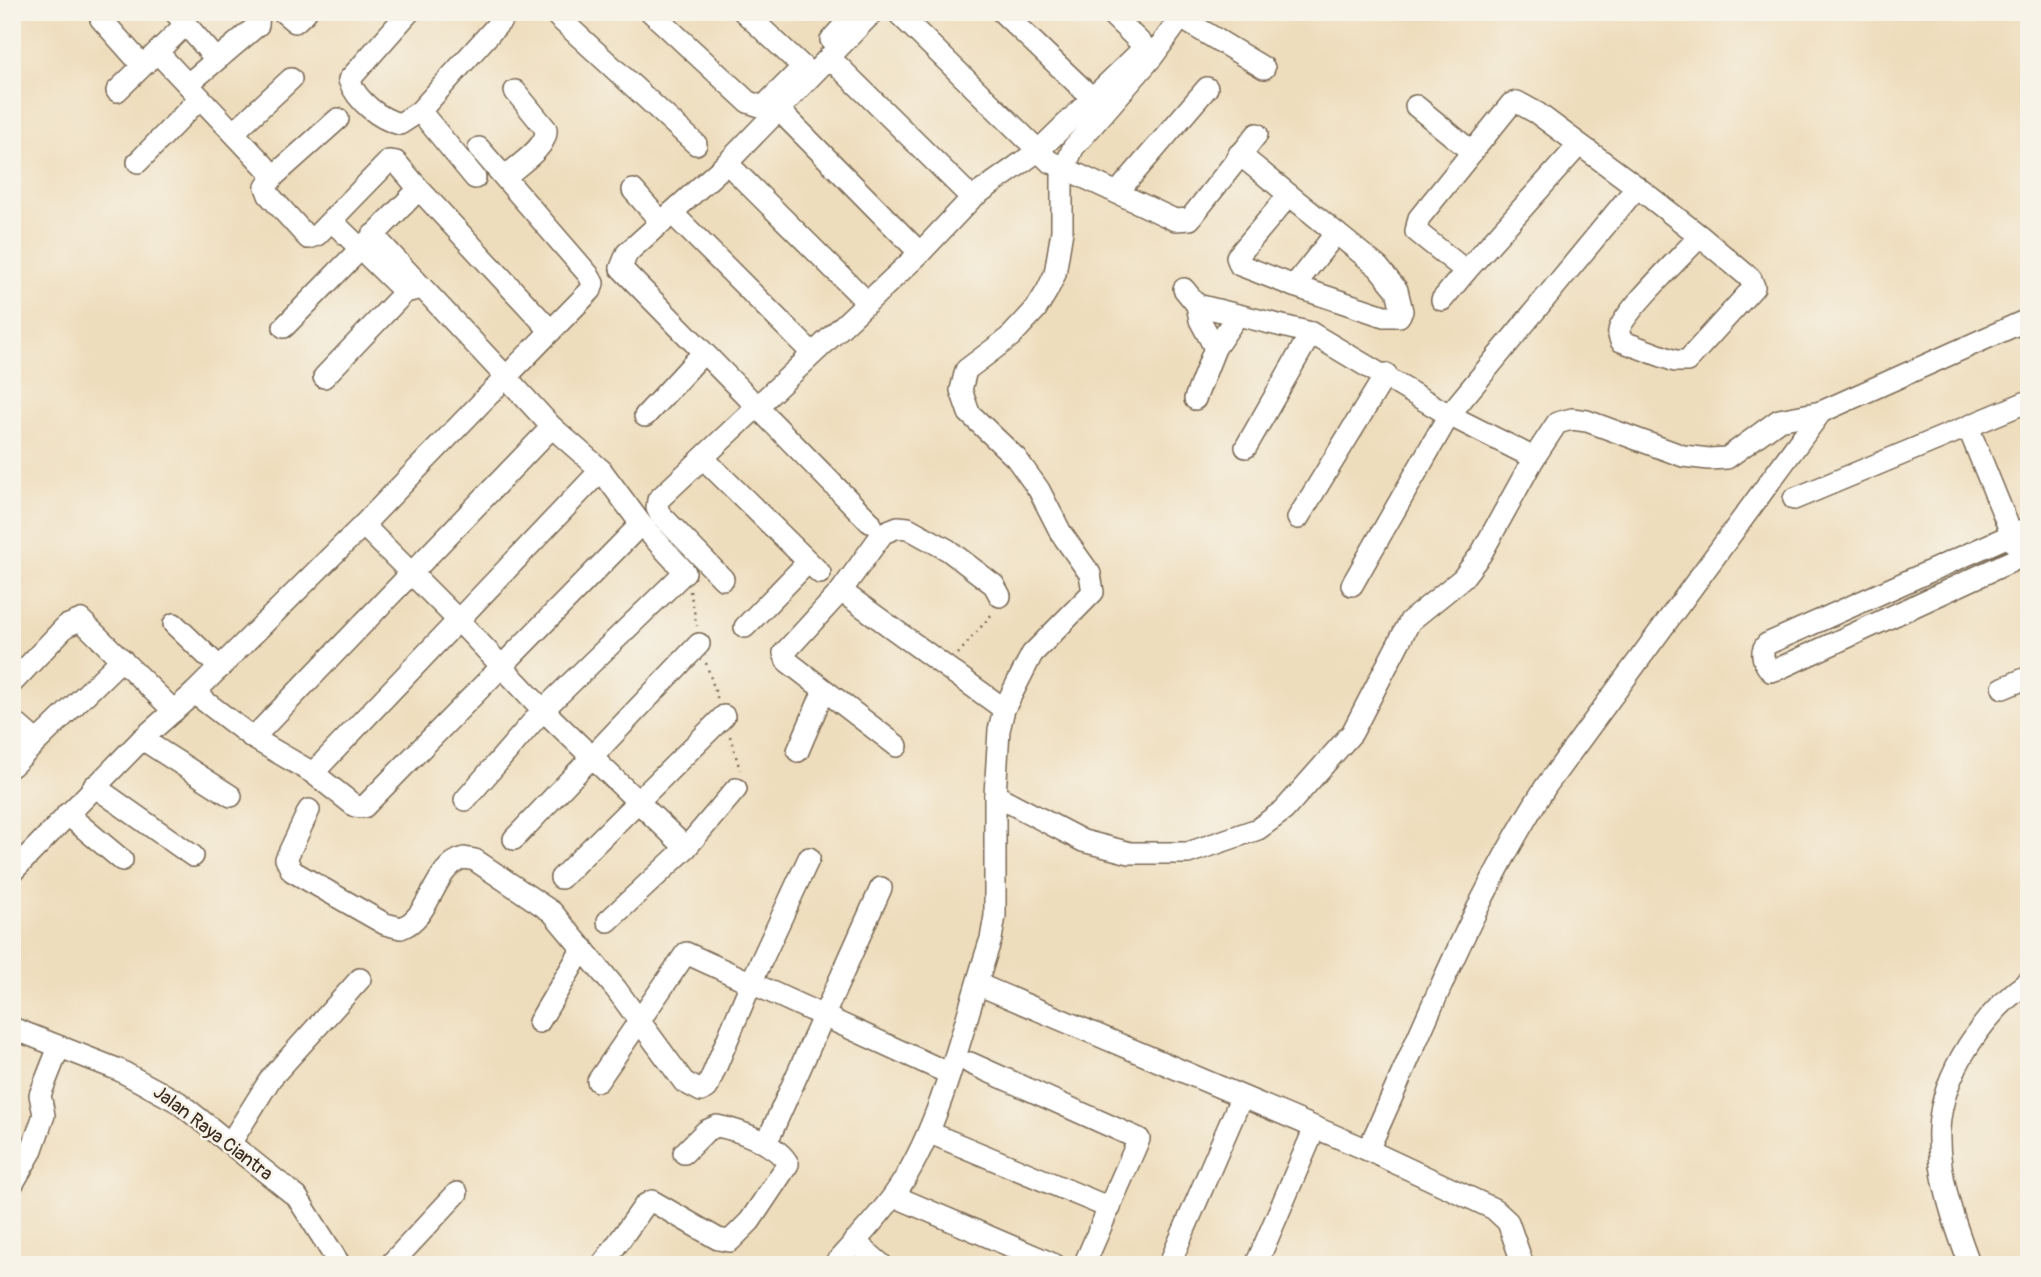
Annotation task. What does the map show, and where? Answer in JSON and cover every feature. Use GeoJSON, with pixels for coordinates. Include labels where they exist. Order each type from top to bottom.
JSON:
{"type":"FeatureCollection","features":[{"type":"Feature","properties":{"kind":"street"},"geometry":{"type":"LineString","coordinates":[[138,162],[216,59],[258,24],[259,12]]}},
{"type":"Feature","properties":{"kind":"street"},"geometry":{"type":"LineString","coordinates":[[283,12],[295,22],[306,12]]}},
{"type":"Feature","properties":{"kind":"street"},"geometry":{"type":"LineString","coordinates":[[409,12],[354,72],[349,82],[369,108],[389,121],[400,124],[420,111],[509,12]]}},
{"type":"Feature","properties":{"kind":"street"},"geometry":{"type":"LineString","coordinates":[[558,12],[558,17],[696,144]]}},
{"type":"Feature","properties":{"kind":"street"},"geometry":{"type":"LineString","coordinates":[[651,12],[753,106],[766,106],[844,27],[845,17],[841,12]]}},
{"type":"Feature","properties":{"kind":"street"},"geometry":{"type":"LineString","coordinates":[[744,12],[803,67]]}},
{"type":"Feature","properties":{"kind":"street"},"geometry":{"type":"LineString","coordinates":[[870,522],[621,268],[627,253],[727,163],[873,12]]}},
{"type":"Feature","properties":{"kind":"street"},"geometry":{"type":"LineString","coordinates":[[897,12],[1038,151],[1063,169],[1175,220],[1187,221],[1257,134]]}},
{"type":"Feature","properties":{"kind":"street"},"geometry":{"type":"LineString","coordinates":[[1002,12],[1091,97]]}},
{"type":"Feature","properties":{"kind":"street"},"geometry":{"type":"LineString","coordinates":[[723,579],[657,508],[658,500],[920,253],[972,198],[1038,151],[1145,47],[1109,12]]}},
{"type":"Feature","properties":{"kind":"street"},"geometry":{"type":"LineString","coordinates":[[834,1265],[894,1196],[914,1161],[948,1073],[994,927],[995,795],[999,730],[1010,692],[1032,654],[1090,597],[1094,586],[1090,575],[1060,533],[1040,490],[1016,458],[969,413],[961,390],[966,370],[1024,324],[1047,292],[1055,274],[1062,231],[1063,169],[1084,133],[1153,56],[1183,15],[1264,68]]}},
{"type":"Feature","properties":{"kind":"street"},"geometry":{"type":"LineString","coordinates":[[117,90],[150,59],[180,18],[216,59]]}},
{"type":"Feature","properties":{"kind":"street"},"geometry":{"type":"LineString","coordinates":[[101,19],[194,91],[274,176]]}},
{"type":"Feature","properties":{"kind":"street"},"geometry":{"type":"LineString","coordinates":[[829,57],[972,198]]}},
{"type":"Feature","properties":{"kind":"street"},"geometry":{"type":"LineString","coordinates":[[234,132],[291,79]]}},
{"type":"Feature","properties":{"kind":"street"},"geometry":{"type":"LineString","coordinates":[[1117,193],[1207,88]]}},
{"type":"Feature","properties":{"kind":"street"},"geometry":{"type":"LineString","coordinates":[[505,177],[543,143],[547,132],[515,91]]}},
{"type":"Feature","properties":{"kind":"street"},"geometry":{"type":"LineString","coordinates":[[1466,271],[1421,236],[1416,224],[1511,104],[1517,102],[1537,113],[1578,146],[1637,187],[1700,236],[1751,279],[1754,287],[1686,361],[1675,361],[1621,341],[1618,332],[1630,313],[1700,236]]}},
{"type":"Feature","properties":{"kind":"street"},"geometry":{"type":"LineString","coordinates":[[1416,106],[1472,152]]}},
{"type":"Feature","properties":{"kind":"street"},"geometry":{"type":"LineString","coordinates":[[779,110],[920,253]]}},
{"type":"Feature","properties":{"kind":"street"},"geometry":{"type":"LineString","coordinates":[[420,111],[475,178]]}},
{"type":"Feature","properties":{"kind":"street"},"geometry":{"type":"LineString","coordinates":[[338,119],[267,185],[267,191],[305,236],[312,238],[389,161],[396,162],[551,331]]}},
{"type":"Feature","properties":{"kind":"street"},"geometry":{"type":"LineString","coordinates":[[1442,300],[1578,146]]}},
{"type":"Feature","properties":{"kind":"street"},"geometry":{"type":"LineString","coordinates":[[15,863],[142,739],[194,693],[363,526],[591,290],[593,283],[588,274],[479,148]]}},
{"type":"Feature","properties":{"kind":"street"},"geometry":{"type":"LineString","coordinates":[[1239,155],[1289,195],[1336,233],[1392,281],[1401,302],[1399,316],[1384,316],[1240,265],[1237,261],[1289,195]]}},
{"type":"Feature","properties":{"kind":"street"},"geometry":{"type":"LineString","coordinates":[[727,163],[867,302]]}},
{"type":"Feature","properties":{"kind":"street"},"geometry":{"type":"LineString","coordinates":[[1352,585],[1449,415],[1637,187]]}},
{"type":"Feature","properties":{"kind":"street"},"geometry":{"type":"LineString","coordinates":[[284,327],[419,189]]}},
{"type":"Feature","properties":{"kind":"street"},"geometry":{"type":"LineString","coordinates":[[633,190],[667,218],[812,353]]}},
{"type":"Feature","properties":{"kind":"street"},"geometry":{"type":"LineString","coordinates":[[331,221],[366,242],[506,377],[552,428],[601,470],[641,524],[685,572],[543,710],[465,800]]}},
{"type":"Feature","properties":{"kind":"street"},"geometry":{"type":"LineString","coordinates":[[1294,286],[1336,233]]}},
{"type":"Feature","properties":{"kind":"street"},"geometry":{"type":"LineString","coordinates":[[324,377],[414,290]]}},
{"type":"Feature","properties":{"kind":"street"},"geometry":{"type":"LineString","coordinates":[[1215,348],[1191,297],[1237,316],[1311,333],[1386,374],[1449,415],[1534,458]]}},
{"type":"Feature","properties":{"kind":"street"},"geometry":{"type":"LineString","coordinates":[[1195,399],[1215,348],[1237,316]]}},
{"type":"Feature","properties":{"kind":"street"},"geometry":{"type":"LineString","coordinates":[[995,795],[1083,841],[1130,853],[1188,853],[1258,829],[1284,810],[1352,733],[1410,621],[1462,579],[1481,554],[1534,458],[1563,420],[1587,421],[1683,456],[1727,458],[1779,420],[1821,412],[2029,319]]}},
{"type":"Feature","properties":{"kind":"street"},"geometry":{"type":"LineString","coordinates":[[1246,447],[1311,333]]}},
{"type":"Feature","properties":{"kind":"street"},"geometry":{"type":"LineString","coordinates":[[645,416],[704,353]]}},
{"type":"Feature","properties":{"kind":"street"},"geometry":{"type":"LineString","coordinates":[[1298,518],[1386,374]]}},
{"type":"Feature","properties":{"kind":"street"},"geometry":{"type":"LineString","coordinates":[[1794,499],[2029,401]]}},
{"type":"Feature","properties":{"kind":"street"},"geometry":{"type":"LineString","coordinates":[[1368,1150],[1493,877],[1519,828],[1546,786],[1821,412]]}},
{"type":"Feature","properties":{"kind":"street"},"geometry":{"type":"LineString","coordinates":[[1968,427],[2020,531],[2025,555],[1778,670],[1770,671],[1765,663],[1762,653],[1767,644],[2020,531]]}},
{"type":"Feature","properties":{"kind":"street"},"geometry":{"type":"LineString","coordinates":[[253,738],[552,428]]}},
{"type":"Feature","properties":{"kind":"street"},"geometry":{"type":"LineString","coordinates":[[704,459],[814,567],[745,627]]}},
{"type":"Feature","properties":{"kind":"street"},"geometry":{"type":"LineString","coordinates":[[313,773],[601,470]]}},
{"type":"Feature","properties":{"kind":"street"},"geometry":{"type":"LineString","coordinates":[[194,693],[253,738],[313,773],[355,806],[364,807],[504,667],[641,524]]}},
{"type":"Feature","properties":{"kind":"street"},"geometry":{"type":"LineString","coordinates":[[363,526],[459,621],[543,710],[686,848]]}},
{"type":"Feature","properties":{"kind":"street"},"geometry":{"type":"LineString","coordinates":[[897,746],[787,661],[783,655],[841,591],[883,533],[898,527],[908,528],[948,550],[994,585],[1000,596]]}},
{"type":"Feature","properties":{"kind":"street"},"geometry":{"type":"LineString","coordinates":[[841,591],[1004,709]]}},
{"type":"Feature","properties":{"kind":"street"},"geometry":{"type":"LineString","coordinates":[[12,683],[66,626],[75,621],[85,622],[174,711]]}},
{"type":"Feature","properties":{"kind":"street"},"geometry":{"type":"LineString","coordinates":[[174,624],[220,667]]}},
{"type":"Feature","properties":{"kind":"street"},"geometry":{"type":"LineString","coordinates":[[514,839],[699,644]]}},
{"type":"Feature","properties":{"kind":"street"},"geometry":{"type":"LineString","coordinates":[[12,766],[122,659]]}},
{"type":"Feature","properties":{"kind":"street"},"geometry":{"type":"LineString","coordinates":[[2003,688],[2029,677]]}},
{"type":"Feature","properties":{"kind":"street"},"geometry":{"type":"LineString","coordinates":[[798,751],[824,690]]}},
{"type":"Feature","properties":{"kind":"street"},"geometry":{"type":"LineString","coordinates":[[561,877],[724,716]]}},
{"type":"Feature","properties":{"kind":"street"},"geometry":{"type":"LineString","coordinates":[[12,720],[36,741]]}},
{"type":"Feature","properties":{"kind":"street"},"geometry":{"type":"LineString","coordinates":[[142,739],[231,796]]}},
{"type":"Feature","properties":{"kind":"street"},"geometry":{"type":"LineString","coordinates":[[94,786],[193,856]]}},
{"type":"Feature","properties":{"kind":"street"},"geometry":{"type":"LineString","coordinates":[[608,921],[686,848],[736,789]]}},
{"type":"Feature","properties":{"kind":"street"},"geometry":{"type":"LineString","coordinates":[[309,810],[287,855],[288,868],[385,923],[401,928],[412,922],[450,866],[458,859],[471,858],[543,904],[583,948],[684,1082],[703,1091],[707,1088],[752,981],[809,858]]}},
{"type":"Feature","properties":{"kind":"street"},"geometry":{"type":"LineString","coordinates":[[67,814],[122,860]]}},
{"type":"Feature","properties":{"kind":"street"},"geometry":{"type":"LineString","coordinates":[[771,1133],[881,888]]}},
{"type":"Feature","properties":{"kind":"street"},"geometry":{"type":"LineString","coordinates":[[539,1022],[583,948]]}},
{"type":"Feature","properties":{"kind":"street"},"geometry":{"type":"LineString","coordinates":[[598,1082],[637,1020],[686,953],[948,1073]]}},
{"type":"Feature","properties":{"kind":"street"},"geometry":{"type":"LineString","coordinates":[[231,1142],[271,1078],[360,979]]}},
{"type":"Feature","properties":{"kind":"street"},"geometry":{"type":"LineString","coordinates":[[1970,1265],[1941,1162],[1939,1127],[1948,1090],[1968,1046],[1987,1017],[2029,981]]}},
{"type":"Feature","properties":{"kind":"street"},"geometry":{"type":"LineString","coordinates":[[982,986],[1314,1130],[1368,1150],[1500,1213],[1508,1223],[1523,1265]]}},
{"type":"Feature","properties":{"kind":"street","name":"Jalan Raya Ciantra"},"geometry":{"type":"LineString","coordinates":[[12,1028],[159,1089],[231,1142],[297,1197],[323,1233],[340,1265]]}},
{"type":"Feature","properties":{"kind":"street"},"geometry":{"type":"LineString","coordinates":[[12,1185],[31,1152],[44,1115],[40,1095],[59,1047]]}},
{"type":"Feature","properties":{"kind":"street"},"geometry":{"type":"LineString","coordinates":[[970,1063],[1139,1139],[1084,1265]]}},
{"type":"Feature","properties":{"kind":"street"},"geometry":{"type":"LineString","coordinates":[[1169,1265],[1241,1098]]}},
{"type":"Feature","properties":{"kind":"street"},"geometry":{"type":"LineString","coordinates":[[602,1265],[645,1205],[652,1201],[718,1239],[730,1241],[750,1221],[787,1171],[788,1164],[781,1154],[755,1140],[717,1126],[706,1131],[684,1153]]}},
{"type":"Feature","properties":{"kind":"street"},"geometry":{"type":"LineString","coordinates":[[1256,1265],[1314,1130]]}},
{"type":"Feature","properties":{"kind":"street"},"geometry":{"type":"LineString","coordinates":[[935,1135],[1110,1208]]}},
{"type":"Feature","properties":{"kind":"street"},"geometry":{"type":"LineString","coordinates":[[390,1265],[457,1193]]}},
{"type":"Feature","properties":{"kind":"street"},"geometry":{"type":"LineString","coordinates":[[894,1196],[1008,1257],[1055,1265]]}},
{"type":"Feature","properties":{"kind":"street"},"geometry":{"type":"LineString","coordinates":[[1960,1237],[1984,1265]]}},
{"type":"Feature","properties":{"kind":"street"},"geometry":{"type":"LineString","coordinates":[[854,1241],[882,1265]]}},
{"type":"Feature","properties":{"kind":"path"},"geometry":{"type":"LineString","coordinates":[[685,572],[699,644],[741,776],[736,789]]}},
{"type":"Feature","properties":{"kind":"path"},"geometry":{"type":"LineString","coordinates":[[948,666],[999,605],[1000,596]]}}]}
